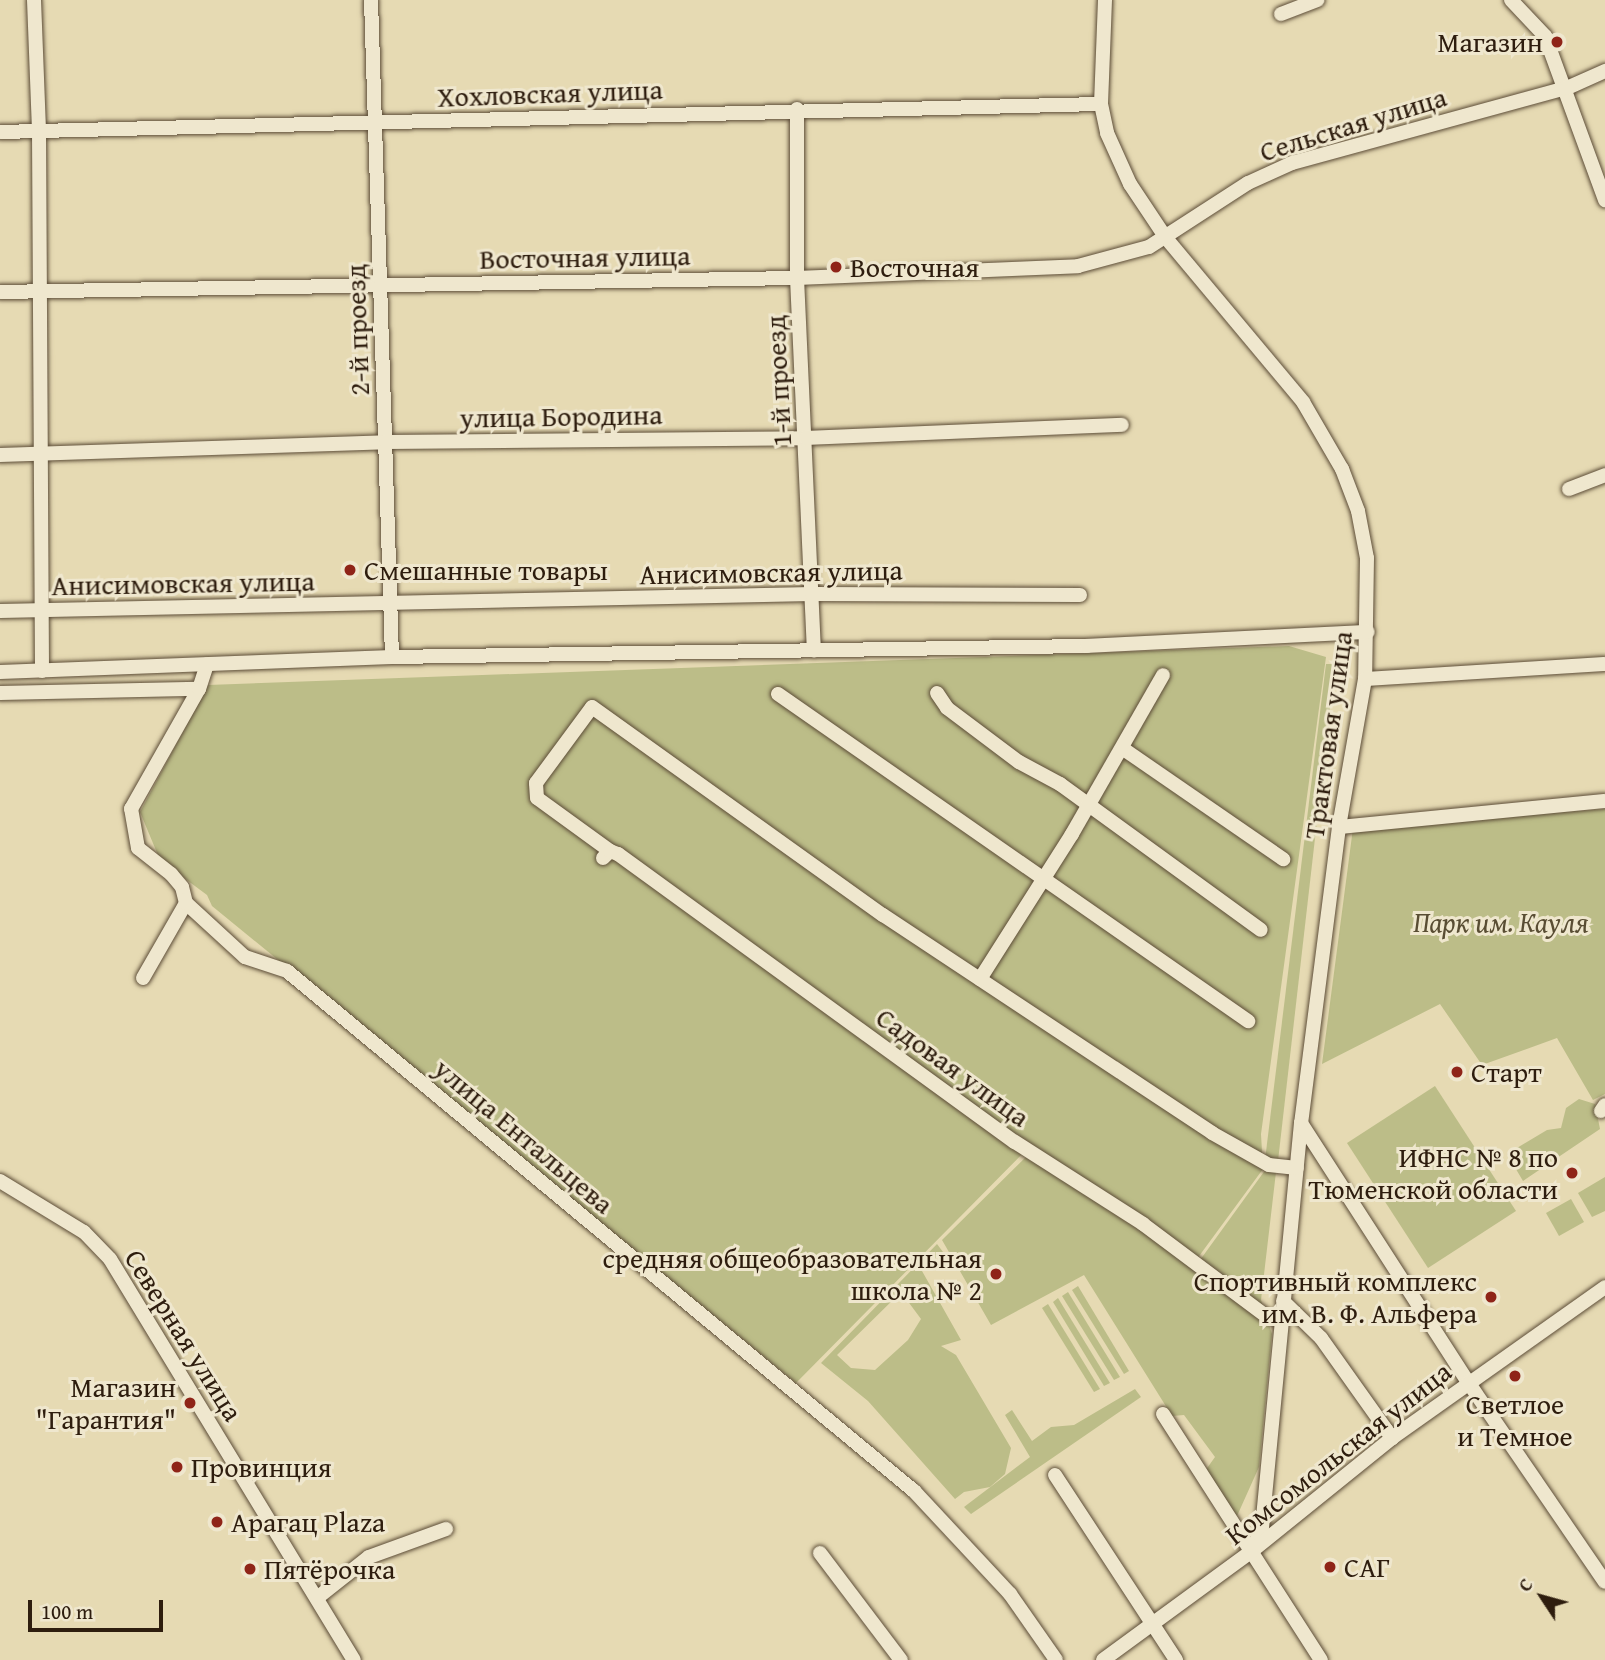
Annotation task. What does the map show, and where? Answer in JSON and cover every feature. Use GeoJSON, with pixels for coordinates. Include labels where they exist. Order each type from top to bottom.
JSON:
{"type":"FeatureCollection","features":[{"type":"Feature","properties":{"kind":"street"},"geometry":{"type":"LineString","coordinates":[[34,0],[41,290],[42,671]]}},
{"type":"Feature","properties":{"kind":"street","name":"2-й проезд"},"geometry":{"type":"LineString","coordinates":[[371,0],[377,123],[379,285],[391,657]]}},
{"type":"Feature","properties":{"kind":"street","name":"Трактовая улица"},"geometry":{"type":"LineString","coordinates":[[1105,0],[1101,104],[1107,132],[1130,184],[1166,238],[1286,379],[1342,469],[1358,511],[1367,558],[1368,632],[1365,678],[1339,827],[1301,1123],[1262,1527],[1252,1552]]}},
{"type":"Feature","properties":{"kind":"street"},"geometry":{"type":"LineString","coordinates":[[1281,14],[1317,0]]}},
{"type":"Feature","properties":{"kind":"street"},"geometry":{"type":"LineString","coordinates":[[1511,0],[1545,36],[1601,175],[1605,200]]}},
{"type":"Feature","properties":{"kind":"street","name":"Сельская улица"},"geometry":{"type":"LineString","coordinates":[[1166,238],[1248,183],[1292,163],[1567,88],[1605,71]]}},
{"type":"Feature","properties":{"kind":"street","name":"Хохловская улица"},"geometry":{"type":"LineString","coordinates":[[0,132],[797,109],[1101,104]]}},
{"type":"Feature","properties":{"kind":"street","name":"1-й проезд"},"geometry":{"type":"LineString","coordinates":[[797,109],[797,278],[814,651]]}},
{"type":"Feature","properties":{"kind":"street","name":"Восточная улица"},"geometry":{"type":"LineString","coordinates":[[0,292],[797,278],[1078,266],[1113,259],[1166,238]]}},
{"type":"Feature","properties":{"kind":"street","name":"улица Бородина"},"geometry":{"type":"LineString","coordinates":[[0,455],[386,442],[806,438],[1122,425]]}},
{"type":"Feature","properties":{"kind":"street"},"geometry":{"type":"LineString","coordinates":[[1569,489],[1605,475]]}},
{"type":"Feature","properties":{"kind":"street","name":"Анисимовская улица"},"geometry":{"type":"LineString","coordinates":[[0,611],[812,594],[1080,595]]}},
{"type":"Feature","properties":{"kind":"street"},"geometry":{"type":"LineString","coordinates":[[0,672],[391,657],[1087,646],[1368,632]]}},
{"type":"Feature","properties":{"kind":"street","name":"улица Ентальцева"},"geometry":{"type":"LineString","coordinates":[[207,664],[199,689],[131,809],[138,848],[171,874],[182,887],[186,903],[244,957],[287,971],[914,1491],[1010,1594],[1056,1660]]}},
{"type":"Feature","properties":{"kind":"street"},"geometry":{"type":"LineString","coordinates":[[1365,678],[1605,664]]}},
{"type":"Feature","properties":{"kind":"street"},"geometry":{"type":"LineString","coordinates":[[1163,675],[1089,805],[981,979],[1213,1133],[1269,1165],[1297,1168]]}},
{"type":"Feature","properties":{"kind":"street"},"geometry":{"type":"LineString","coordinates":[[0,694],[199,689]]}},
{"type":"Feature","properties":{"kind":"street"},"geometry":{"type":"LineString","coordinates":[[937,693],[947,708],[1019,762],[1089,805],[1261,930]]}},
{"type":"Feature","properties":{"kind":"street"},"geometry":{"type":"LineString","coordinates":[[778,694],[1248,1021]]}},
{"type":"Feature","properties":{"kind":"street","name":"Садовая улица"},"geometry":{"type":"LineString","coordinates":[[981,979],[592,707],[536,783],[537,798],[607,854],[1016,1142],[1143,1224],[1260,1312],[1281,1321]]}},
{"type":"Feature","properties":{"kind":"street"},"geometry":{"type":"LineString","coordinates":[[1122,748],[1283,859]]}},
{"type":"Feature","properties":{"kind":"street"},"geometry":{"type":"LineString","coordinates":[[1339,827],[1605,802]]}},
{"type":"Feature","properties":{"kind":"street"},"geometry":{"type":"LineString","coordinates":[[143,978],[186,903]]}},
{"type":"Feature","properties":{"kind":"street"},"geometry":{"type":"LineString","coordinates":[[1301,1123],[1468,1382],[1605,1582]]}},
{"type":"Feature","properties":{"kind":"street","name":"Северная улица"},"geometry":{"type":"LineString","coordinates":[[0,1181],[84,1232],[110,1259],[354,1660]]}},
{"type":"Feature","properties":{"kind":"street","name":"Комсомольская улица"},"geometry":{"type":"LineString","coordinates":[[1103,1660],[1252,1552],[1392,1438],[1605,1287]]}},
{"type":"Feature","properties":{"kind":"street"},"geometry":{"type":"LineString","coordinates":[[1283,1301],[1321,1338],[1392,1438]]}},
{"type":"Feature","properties":{"kind":"street"},"geometry":{"type":"LineString","coordinates":[[1163,1414],[1321,1660]]}},
{"type":"Feature","properties":{"kind":"street"},"geometry":{"type":"LineString","coordinates":[[1055,1475],[1177,1660]]}},
{"type":"Feature","properties":{"kind":"street"},"geometry":{"type":"LineString","coordinates":[[317,1598],[369,1557],[446,1529]]}},
{"type":"Feature","properties":{"kind":"street"},"geometry":{"type":"LineString","coordinates":[[820,1553],[901,1660]]}},
{"type":"Feature","properties":{"kind":"green space"},"geometry":{"type":"Polygon","coordinates":[[[1289,646],[1326,657],[1261,1134],[1263,1169],[1194,1263],[1028,1148],[796,1383],[212,906],[207,895],[160,860],[140,812],[208,685],[1289,646]]]}},
{"type":"Feature","properties":{"kind":"green space"},"geometry":{"type":"Polygon","coordinates":[[[1326,664],[1335,664],[1278,1161],[1265,1160],[1326,664]]]}},
{"type":"Feature","properties":{"kind":"green space","name":"Парк им. Кауля"},"geometry":{"type":"Polygon","coordinates":[[[1605,809],[1605,1094],[1593,1100],[1557,1038],[1482,1065],[1440,1004],[1322,1064],[1353,828],[1605,809]]]}},
{"type":"Feature","properties":{"kind":"green space"},"geometry":{"type":"Polygon","coordinates":[[[1435,1086],[1516,1211],[1428,1268],[1347,1143],[1435,1086]]]}},
{"type":"Feature","properties":{"kind":"green space"},"geometry":{"type":"Polygon","coordinates":[[[1579,1099],[1595,1104],[1600,1129],[1523,1181],[1507,1154],[1547,1130],[1561,1128],[1566,1108],[1579,1099]]]}},
{"type":"Feature","properties":{"kind":"green space"},"geometry":{"type":"Polygon","coordinates":[[[1030,1153],[1195,1267],[1266,1169],[1276,1172],[1261,1300],[1272,1334],[1259,1467],[1237,1516],[1205,1471],[1215,1457],[1184,1415],[1172,1416],[1084,1275],[991,1325],[942,1240],[1030,1153]]]}},
{"type":"Feature","properties":{"kind":"green space"},"geometry":{"type":"Polygon","coordinates":[[[1605,1177],[1605,1211],[1592,1217],[1578,1193],[1605,1177]]]}},
{"type":"Feature","properties":{"kind":"green space"},"geometry":{"type":"Polygon","coordinates":[[[1571,1199],[1584,1222],[1559,1236],[1546,1213],[1571,1199]]]}},
{"type":"Feature","properties":{"kind":"green space"},"geometry":{"type":"Polygon","coordinates":[[[937,1244],[943,1252],[922,1271],[961,1340],[941,1346],[956,1355],[1011,1448],[1005,1474],[990,1487],[964,1492],[955,1499],[868,1401],[821,1363],[937,1244]],[[901,1292],[837,1355],[851,1368],[875,1370],[908,1340],[921,1319],[901,1292]]]}},
{"type":"Feature","properties":{"kind":"green space"},"geometry":{"type":"Polygon","coordinates":[[[1078,1286],[1129,1371],[1124,1374],[1072,1290],[1078,1286]]]}},
{"type":"Feature","properties":{"kind":"green space"},"geometry":{"type":"Polygon","coordinates":[[[1068,1292],[1120,1377],[1114,1380],[1062,1296],[1068,1292]]]}},
{"type":"Feature","properties":{"kind":"green space"},"geometry":{"type":"Polygon","coordinates":[[[1058,1298],[1110,1383],[1104,1386],[1053,1302],[1058,1298]]]}},
{"type":"Feature","properties":{"kind":"green space"},"geometry":{"type":"Polygon","coordinates":[[[1048,1304],[1100,1389],[1094,1392],[1042,1308],[1048,1304]]]}},
{"type":"Feature","properties":{"kind":"green space"},"geometry":{"type":"Polygon","coordinates":[[[1135,1389],[1141,1397],[971,1514],[964,1507],[1030,1457],[1005,1415],[1012,1410],[1032,1441],[1051,1427],[1074,1425],[1135,1389]]]}},
{"type":"Feature","properties":{"kind":"place","name":"Магазин"},"geometry":{"type":"Point","coordinates":[1557,42]}},
{"type":"Feature","properties":{"kind":"place","name":"Восточная"},"geometry":{"type":"Point","coordinates":[836,267]}},
{"type":"Feature","properties":{"kind":"place","name":"Смешанные товары"},"geometry":{"type":"Point","coordinates":[350,570]}},
{"type":"Feature","properties":{"kind":"place","name":"Старт"},"geometry":{"type":"Point","coordinates":[1457,1072]}},
{"type":"Feature","properties":{"kind":"place","name":"ИФНС № 8 по Тюменской области"},"geometry":{"type":"Point","coordinates":[1572,1173]}},
{"type":"Feature","properties":{"kind":"place","name":"средняя общеобразовательная школа № 2"},"geometry":{"type":"Point","coordinates":[996,1274]}},
{"type":"Feature","properties":{"kind":"place","name":"Спортивный комплекс им. В. Ф. Альфера"},"geometry":{"type":"Point","coordinates":[1491,1297]}},
{"type":"Feature","properties":{"kind":"place","name":"Светлое и Темное"},"geometry":{"type":"Point","coordinates":[1515,1376]}},
{"type":"Feature","properties":{"kind":"place","name":"Магазин \"Гарантия\""},"geometry":{"type":"Point","coordinates":[190,1403]}},
{"type":"Feature","properties":{"kind":"place","name":"Провинция"},"geometry":{"type":"Point","coordinates":[177,1467]}},
{"type":"Feature","properties":{"kind":"place","name":"Арагац Plaza"},"geometry":{"type":"Point","coordinates":[217,1522]}},
{"type":"Feature","properties":{"kind":"place","name":"САГ"},"geometry":{"type":"Point","coordinates":[1330,1567]}},
{"type":"Feature","properties":{"kind":"place","name":"Пятёрочка"},"geometry":{"type":"Point","coordinates":[250,1569]}}]}
